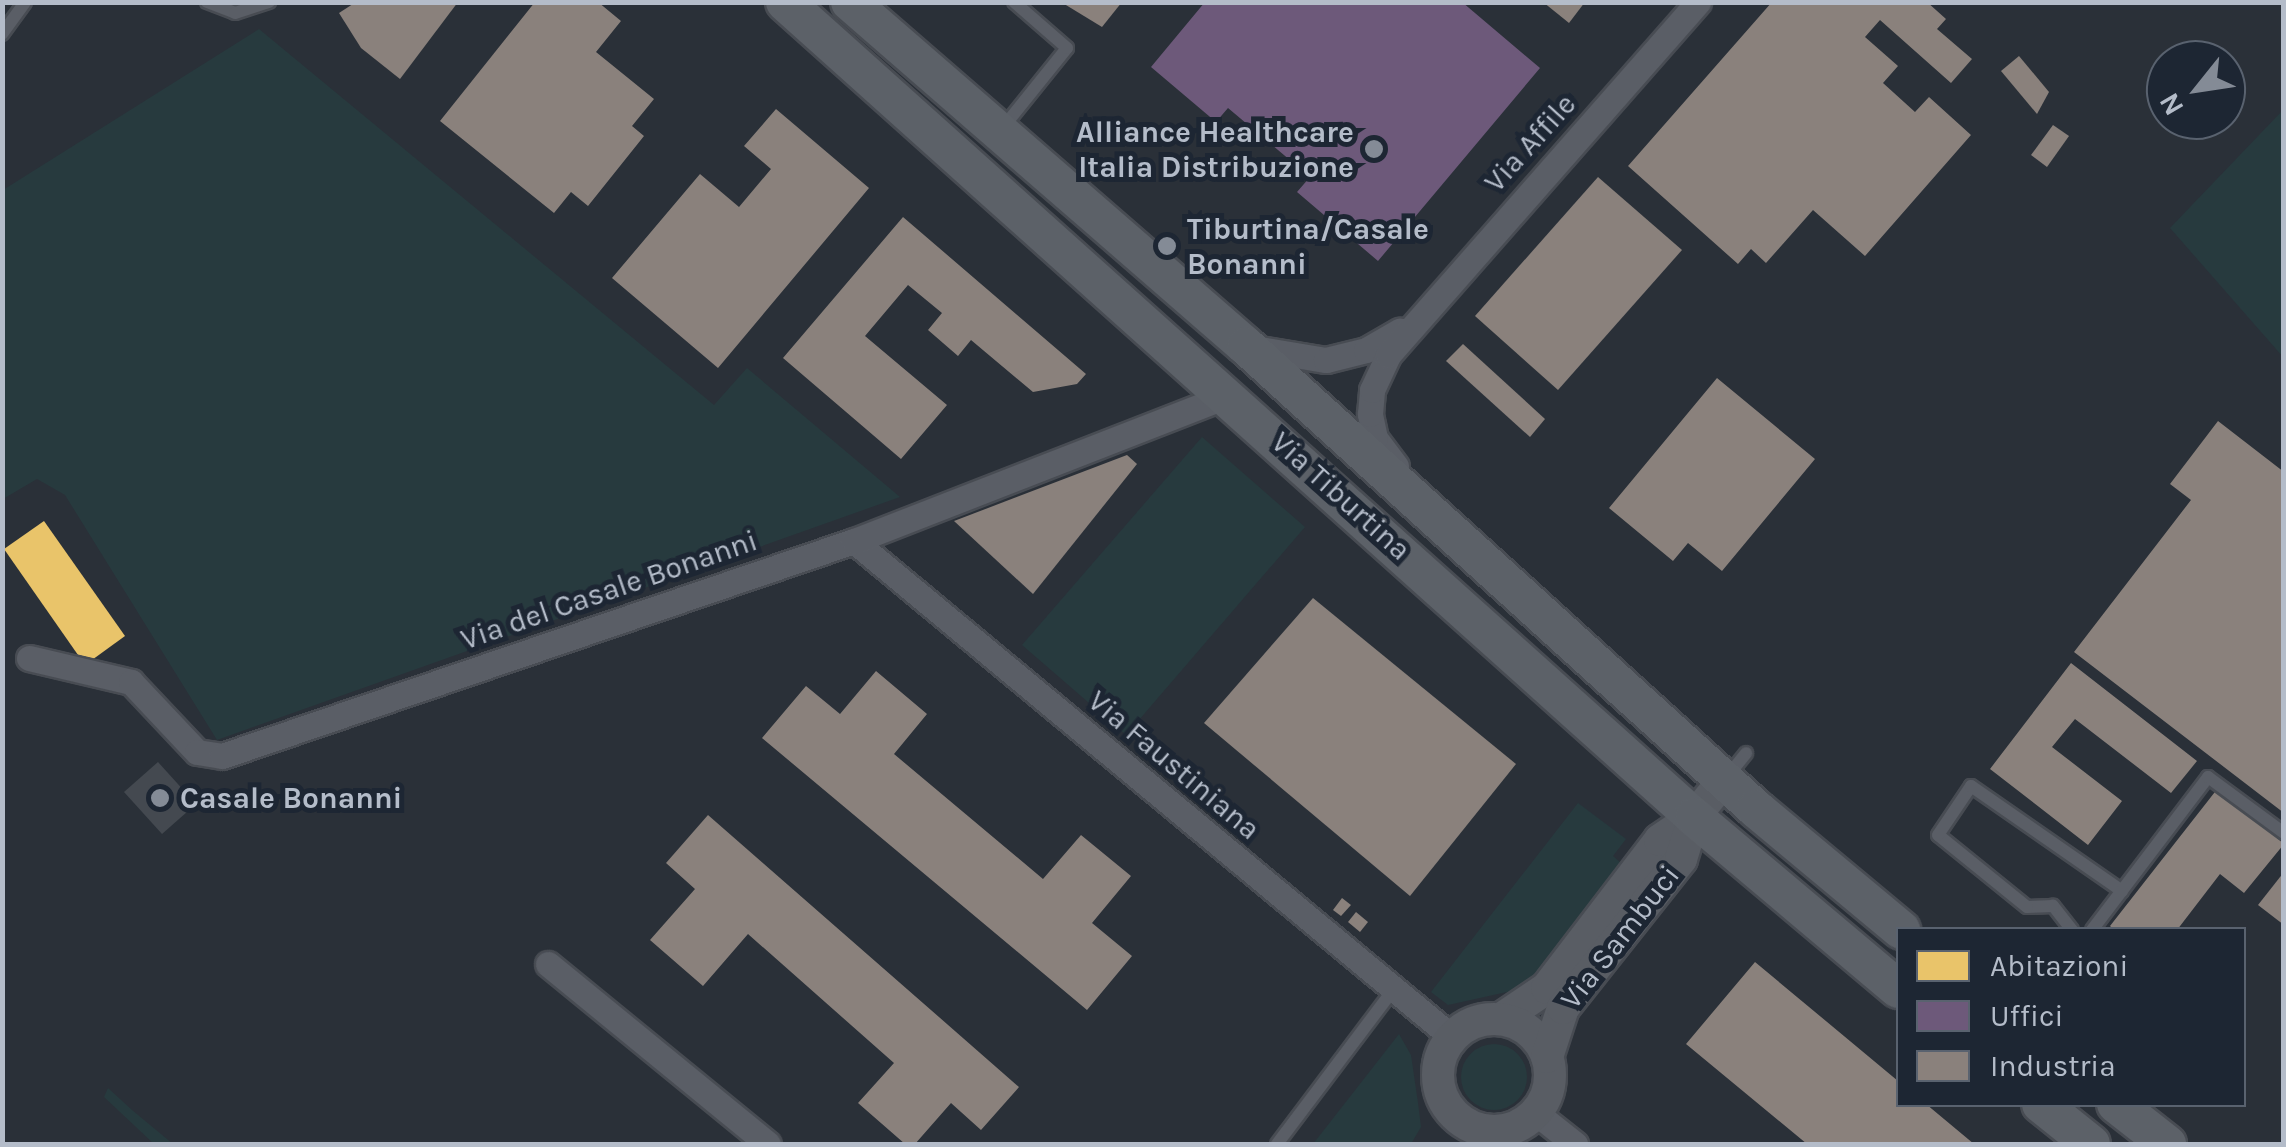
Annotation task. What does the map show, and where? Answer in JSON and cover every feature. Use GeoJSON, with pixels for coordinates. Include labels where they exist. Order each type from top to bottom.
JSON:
{"type":"FeatureCollection","features":[{"type":"Feature","properties":{"kind":"main road","name":"Via Tiburtina"},"geometry":{"type":"LineString","coordinates":[[785,2],[1228,395],[1694,817],[1896,987]]}},
{"type":"Feature","properties":{"kind":"main road","name":"Via Tiburtina"},"geometry":{"type":"LineString","coordinates":[[857,7],[1246,346],[1453,535],[1735,767],[1898,927]]}},
{"type":"Feature","properties":{"kind":"main road"},"geometry":{"type":"LineString","coordinates":[[2045,1107],[2091,1144]]}},
{"type":"Feature","properties":{"kind":"main road"},"geometry":{"type":"LineString","coordinates":[[2120,1107],[2167,1144]]}},
{"type":"Feature","properties":{"kind":"street","name":"Via Affile"},"geometry":{"type":"LineString","coordinates":[[1453,535],[1382,450],[1371,425],[1375,381],[1409,325],[1698,2]]}},
{"type":"Feature","properties":{"kind":"street","name":"Via Affile"},"geometry":{"type":"LineString","coordinates":[[1246,346],[1326,360],[1366,350],[1409,325]]}},
{"type":"Feature","properties":{"kind":"street","name":"Via del Casale Bonanni"},"geometry":{"type":"LineString","coordinates":[[29,658],[131,682],[197,752],[215,758],[854,540],[1228,395]]}},
{"type":"Feature","properties":{"kind":"street","name":"Via Faustiniana"},"geometry":{"type":"LineString","coordinates":[[854,540],[1453,1038]]}},
{"type":"Feature","properties":{"kind":"street","name":"Via Sambuci"},"geometry":{"type":"LineString","coordinates":[[1501,1020],[1546,988],[1660,840],[1694,817],[1735,767]]}},
{"type":"Feature","properties":{"kind":"street","name":"Via Sambuci"},"geometry":{"type":"LineString","coordinates":[[1547,1057],[1563,1008],[1681,858],[1694,817]]}},
{"type":"Feature","properties":{"kind":"street"},"geometry":{"type":"LineString","coordinates":[[548,964],[768,1144]]}},
{"type":"Feature","properties":{"kind":"street"},"geometry":{"type":"LineString","coordinates":[[1501,1020],[1530,1032],[1547,1057],[1550,1086],[1536,1112],[1501,1138],[1453,1133],[1438,1080],[1453,1038],[1469,1025],[1501,1020]]}},
{"type":"Feature","properties":{"kind":"street"},"geometry":{"type":"LineString","coordinates":[[1536,1112],[1575,1144]]}},
{"type":"Feature","properties":{"kind":"lane"},"geometry":{"type":"LineString","coordinates":[[2,34],[25,2]]}},
{"type":"Feature","properties":{"kind":"lane"},"geometry":{"type":"LineString","coordinates":[[207,2],[235,13],[269,2]]}},
{"type":"Feature","properties":{"kind":"lane"},"geometry":{"type":"LineString","coordinates":[[999,132],[1068,48],[1014,2]]}},
{"type":"Feature","properties":{"kind":"lane"},"geometry":{"type":"LineString","coordinates":[[2094,927],[2208,778],[2284,833]]}},
{"type":"Feature","properties":{"kind":"lane"},"geometry":{"type":"LineString","coordinates":[[2070,927],[2053,906],[2027,906],[1938,836],[1971,786],[2122,891]]}},
{"type":"Feature","properties":{"kind":"lane"},"geometry":{"type":"LineString","coordinates":[[1277,1144],[1393,990]]}},
{"type":"Feature","properties":{"kind":"green space"},"geometry":{"type":"Polygon","coordinates":[[[259,29],[714,405],[747,368],[900,497],[217,740],[65,495],[37,479],[3,499],[3,190],[259,29]]]}},
{"type":"Feature","properties":{"kind":"green space"},"geometry":{"type":"Polygon","coordinates":[[[2283,110],[2283,357],[2170,228],[2283,110]]]}},
{"type":"Feature","properties":{"kind":"green space"},"geometry":{"type":"Polygon","coordinates":[[[1202,437],[1305,527],[1126,735],[1022,645],[1202,437]]]}},
{"type":"Feature","properties":{"kind":"green space"},"geometry":{"type":"Polygon","coordinates":[[[1578,803],[1626,839],[1613,856],[1621,863],[1525,988],[1448,1005],[1431,992],[1578,803]]]}},
{"type":"Feature","properties":{"kind":"green space"},"geometry":{"type":"Polygon","coordinates":[[[1399,1034],[1411,1055],[1421,1127],[1411,1144],[1313,1144],[1399,1034]]]}},
{"type":"Feature","properties":{"kind":"green space"},"geometry":{"type":"Polygon","coordinates":[[[1494,1044],[1507,1046],[1517,1054],[1525,1064],[1525,1090],[1517,1100],[1507,1108],[1494,1110],[1481,1108],[1471,1100],[1463,1090],[1461,1077],[1463,1064],[1471,1054],[1481,1046],[1494,1044]]]}},
{"type":"Feature","properties":{"kind":"green space"},"geometry":{"type":"Polygon","coordinates":[[[108,1088],[173,1144],[154,1144],[104,1097],[108,1088]]]}},
{"type":"Feature","properties":{"kind":"building: Abitazioni"},"geometry":{"type":"Polygon","coordinates":[[[44,521],[125,636],[85,665],[4,549],[44,521]]]}},
{"type":"Feature","properties":{"kind":"building: Uffici","name":"Alliance Healthcare Italia Distribuzione"},"geometry":{"type":"Polygon","coordinates":[[[1205,2],[1462,2],[1540,68],[1378,261],[1297,192],[1310,177],[1228,108],[1216,122],[1151,67],[1205,2]]]}},
{"type":"Feature","properties":{"kind":"building: Industria"},"geometry":{"type":"Polygon","coordinates":[[[356,2],[458,2],[400,79],[361,48],[339,13],[356,2]]]}},
{"type":"Feature","properties":{"kind":"building: Industria"},"geometry":{"type":"Polygon","coordinates":[[[535,2],[598,2],[621,21],[596,52],[654,99],[632,126],[644,136],[588,206],[571,192],[554,213],[440,121],[535,2]]]}},
{"type":"Feature","properties":{"kind":"building: Industria"},"geometry":{"type":"Polygon","coordinates":[[[1061,2],[1122,2],[1102,27],[1061,2]]]}},
{"type":"Feature","properties":{"kind":"building: Industria"},"geometry":{"type":"Polygon","coordinates":[[[1543,2],[1585,2],[1569,23],[1543,2]]]}},
{"type":"Feature","properties":{"kind":"building: Industria"},"geometry":{"type":"Polygon","coordinates":[[[1772,2],[1927,2],[1946,19],[1937,29],[1972,59],[1951,83],[1880,20],[1865,37],[1898,66],[1883,83],[1915,112],[1929,97],[1971,135],[1865,256],[1813,210],[1766,263],[1751,249],[1738,264],[1628,166],[1772,2]]]}},
{"type":"Feature","properties":{"kind":"building: Industria"},"geometry":{"type":"Polygon","coordinates":[[[2019,56],[2049,92],[2037,114],[2001,71],[2019,56]]]}},
{"type":"Feature","properties":{"kind":"building: Industria"},"geometry":{"type":"Polygon","coordinates":[[[776,109],[869,188],[718,368],[612,278],[700,174],[739,207],[771,169],[744,146],[776,109]]]}},
{"type":"Feature","properties":{"kind":"building: Industria"},"geometry":{"type":"Polygon","coordinates":[[[2053,125],[2069,136],[2047,167],[2031,155],[2053,125]]]}},
{"type":"Feature","properties":{"kind":"building: Industria"},"geometry":{"type":"Polygon","coordinates":[[[1598,177],[1682,250],[1558,390],[1475,316],[1598,177]]]}},
{"type":"Feature","properties":{"kind":"building: Industria"},"geometry":{"type":"Polygon","coordinates":[[[903,217],[1086,374],[1077,384],[1033,392],[971,340],[958,356],[928,330],[942,313],[908,285],[865,336],[947,405],[901,459],[783,358],[903,217]]]}},
{"type":"Feature","properties":{"kind":"building: Industria"},"geometry":{"type":"Polygon","coordinates":[[[1463,344],[1545,419],[1530,437],[1446,361],[1463,344]]]}},
{"type":"Feature","properties":{"kind":"building: Industria"},"geometry":{"type":"Polygon","coordinates":[[[1717,378],[1815,459],[1722,571],[1688,543],[1673,561],[1609,508],[1717,378]]]}},
{"type":"Feature","properties":{"kind":"building: Industria"},"geometry":{"type":"Polygon","coordinates":[[[2218,421],[2284,472],[2284,813],[2074,652],[2191,500],[2170,484],[2218,421]]]}},
{"type":"Feature","properties":{"kind":"building: Industria"},"geometry":{"type":"Polygon","coordinates":[[[1127,455],[1137,464],[1033,594],[954,521],[1127,455]]]}},
{"type":"Feature","properties":{"kind":"building: Industria"},"geometry":{"type":"Polygon","coordinates":[[[1313,598],[1516,764],[1410,896],[1204,723],[1313,598]]]}},
{"type":"Feature","properties":{"kind":"building: Industria"},"geometry":{"type":"Polygon","coordinates":[[[2071,663],[2197,761],[2171,793],[2075,719],[2052,747],[2122,801],[2088,845],[1990,769],[2071,663]]]}},
{"type":"Feature","properties":{"kind":"building: Industria"},"geometry":{"type":"Polygon","coordinates":[[[876,671],[927,714],[894,754],[1043,879],[1081,835],[1131,876],[1092,923],[1132,956],[1087,1010],[762,738],[806,686],[840,714],[876,671]]]}},
{"type":"Feature","properties":{"kind":"building: Industria"},"geometry":{"type":"Polygon","coordinates":[[[2218,788],[2284,844],[2244,893],[2220,874],[2179,927],[2110,926],[2218,788]]]}},
{"type":"Feature","properties":{"kind":"building: Industria"},"geometry":{"type":"Polygon","coordinates":[[[708,815],[1019,1087],[981,1130],[951,1103],[915,1144],[905,1144],[858,1103],[894,1063],[748,934],[703,986],[650,940],[695,889],[666,863],[708,815]]]}},
{"type":"Feature","properties":{"kind":"building: Industria"},"geometry":{"type":"Polygon","coordinates":[[[2284,872],[2284,925],[2258,905],[2284,872]]]}},
{"type":"Feature","properties":{"kind":"building: Industria"},"geometry":{"type":"Polygon","coordinates":[[[1342,898],[1351,905],[1341,916],[1333,910],[1342,898]]]}},
{"type":"Feature","properties":{"kind":"building: Industria"},"geometry":{"type":"Polygon","coordinates":[[[1356,912],[1368,922],[1360,932],[1348,922],[1356,912]]]}},
{"type":"Feature","properties":{"kind":"building: Industria"},"geometry":{"type":"Polygon","coordinates":[[[1755,962],[1896,1079],[1896,1107],[1930,1107],[1974,1144],[1807,1144],[1686,1044],[1755,962]]]}},
{"type":"Feature","properties":{"kind":"building: Altro","name":"Casale Bonanni"},"geometry":{"type":"Polygon","coordinates":[[[158,762],[196,804],[162,834],[124,792],[158,762]]]}},
{"type":"Feature","properties":{"kind":"place","name":"Alliance Healthcare Italia Distribuzione"},"geometry":{"type":"Point","coordinates":[1374,149]}},
{"type":"Feature","properties":{"kind":"place","name":"Tiburtina/Casale Bonanni"},"geometry":{"type":"Point","coordinates":[1167,246]}},
{"type":"Feature","properties":{"kind":"place","name":"Casale Bonanni"},"geometry":{"type":"Point","coordinates":[160,798]}}]}
